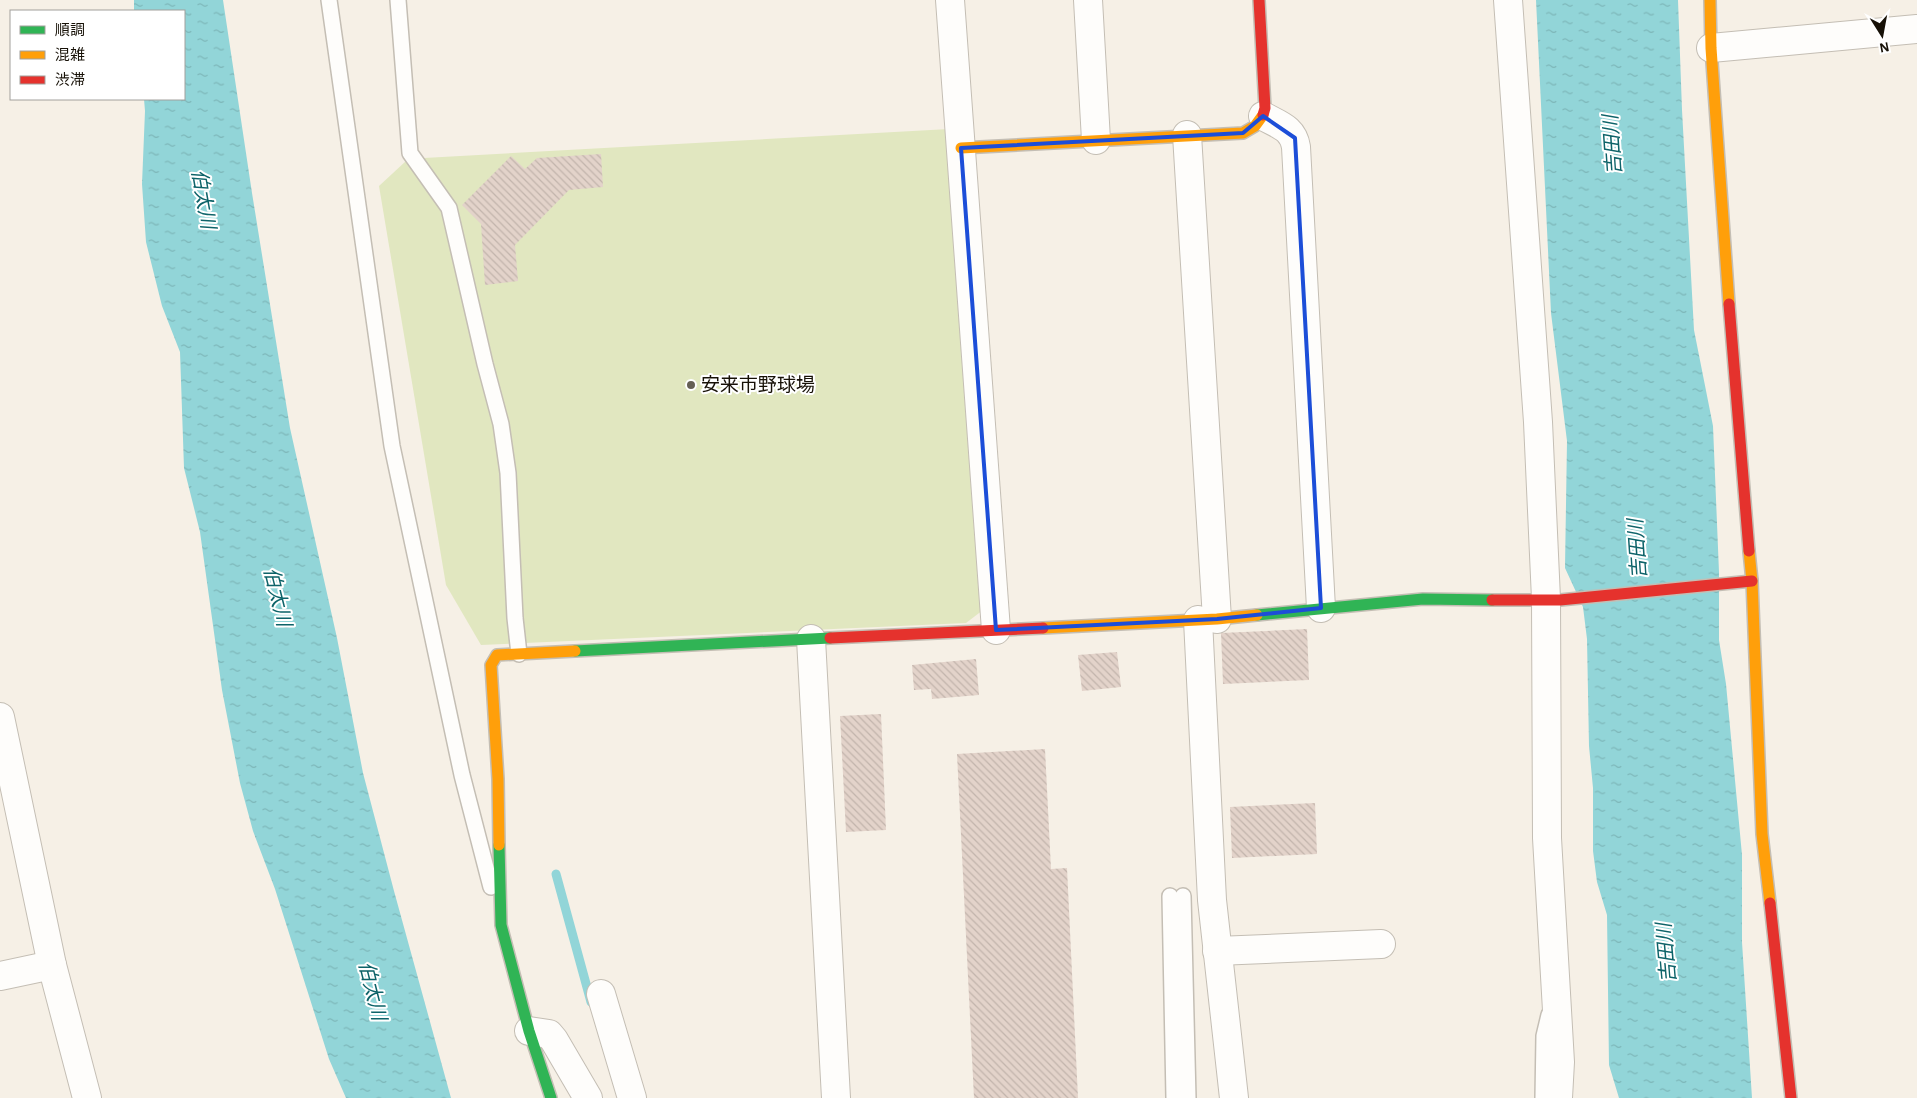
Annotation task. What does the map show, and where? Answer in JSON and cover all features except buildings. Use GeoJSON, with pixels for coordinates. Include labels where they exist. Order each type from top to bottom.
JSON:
{"type":"FeatureCollection","features":[{"type":"Feature","properties":{"kind":"street"},"geometry":{"type":"LineString","coordinates":[[950,0],[996,630]]}},
{"type":"Feature","properties":{"kind":"street"},"geometry":{"type":"LineString","coordinates":[[1088,0],[1096,140]]}},
{"type":"Feature","properties":{"kind":"street"},"geometry":{"type":"LineString","coordinates":[[961,148],[1243,133],[1259,124],[1265,108],[1259,0]]}},
{"type":"Feature","properties":{"kind":"street"},"geometry":{"type":"LineString","coordinates":[[1508,0],[1538,422],[1553,600],[1547,838],[1560,1062],[1558,1098]]}},
{"type":"Feature","properties":{"kind":"street"},"geometry":{"type":"LineString","coordinates":[[1710,0],[1711,48],[1739,438],[1752,580],[1762,834],[1791,1098]]}},
{"type":"Feature","properties":{"kind":"street"},"geometry":{"type":"LineString","coordinates":[[1711,48],[1917,30]]}},
{"type":"Feature","properties":{"kind":"street"},"geometry":{"type":"LineString","coordinates":[[1263,116],[1290,131],[1295,138],[1321,608]]}},
{"type":"Feature","properties":{"kind":"street"},"geometry":{"type":"LineString","coordinates":[[1188,135],[1207,619],[1212,900],[1234,1098]]}},
{"type":"Feature","properties":{"kind":"street"},"geometry":{"type":"LineString","coordinates":[[552,1098],[529,1031],[501,925],[498,778],[491,665],[497,655],[1207,619],[1423,599],[1553,600],[1752,580]]}},
{"type":"Feature","properties":{"kind":"street"},"geometry":{"type":"LineString","coordinates":[[811,639],[836,1098]]}},
{"type":"Feature","properties":{"kind":"street"},"geometry":{"type":"LineString","coordinates":[[0,717],[52,965],[87,1098]]}},
{"type":"Feature","properties":{"kind":"street"},"geometry":{"type":"LineString","coordinates":[[1217,951],[1381,944]]}},
{"type":"Feature","properties":{"kind":"street"},"geometry":{"type":"LineString","coordinates":[[0,976],[52,965]]}},
{"type":"Feature","properties":{"kind":"street"},"geometry":{"type":"LineString","coordinates":[[601,994],[632,1098]]}},
{"type":"Feature","properties":{"kind":"street"},"geometry":{"type":"LineString","coordinates":[[529,1031],[548,1034],[554,1040],[588,1098]]}},
{"type":"Feature","properties":{"kind":"lane"},"geometry":{"type":"LineString","coordinates":[[329,0],[392,446],[462,775],[501,925]]}},
{"type":"Feature","properties":{"kind":"lane"},"geometry":{"type":"LineString","coordinates":[[398,0],[410,153],[450,208],[484,364],[501,424],[508,474],[515,618],[519,654]]}},
{"type":"Feature","properties":{"kind":"lane"},"geometry":{"type":"LineString","coordinates":[[1174,1098],[1176,896],[1188,1098]]}},
{"type":"Feature","properties":{"kind":"lane"},"geometry":{"type":"LineString","coordinates":[[1542,1098],[1547,1019],[1552,1009],[1557,1009]]}},
{"type":"Feature","properties":{"kind":"highlighted area"},"geometry":{"type":"Polygon","coordinates":[[[1263,116],[1295,138],[1321,608],[1217,619],[996,630],[961,148],[1243,133],[1263,116]]]}},
{"type":"Feature","properties":{"kind":"green space","name":"安来市野球場"},"geometry":{"type":"Polygon","coordinates":[[[949,129],[987,607],[966,623],[481,645],[446,585],[379,186],[406,161],[424,158],[949,129]]]}},
{"type":"Feature","properties":{"kind":"water","name":"伯太川"},"geometry":{"type":"Polygon","coordinates":[[[134,0],[223,0],[290,428],[337,638],[363,773],[451,1098],[346,1098],[329,1059],[275,889],[253,831],[240,783],[222,690],[200,532],[184,468],[180,352],[162,306],[146,242],[142,184],[144,100],[185,100],[185,10],[134,10],[134,0]]]}},
{"type":"Feature","properties":{"kind":"water","name":"吉田川"},"geometry":{"type":"Polygon","coordinates":[[[1536,0],[1678,0],[1694,330],[1713,426],[1719,572],[1719,640],[1726,684],[1742,855],[1742,942],[1752,1098],[1619,1098],[1609,1065],[1607,915],[1597,882],[1593,851],[1593,788],[1589,746],[1587,639],[1583,607],[1565,568],[1567,441],[1551,313],[1536,0]]]}},
{"type":"Feature","properties":{"kind":"waterway"},"geometry":{"type":"LineString","coordinates":[[556,874],[591,1002]]}},
{"type":"Feature","properties":{"kind":"traffic: fast"},"geometry":{"type":"LineString","coordinates":[[1257,615],[1423,599],[1492,600]]}},
{"type":"Feature","properties":{"kind":"traffic: fast"},"geometry":{"type":"LineString","coordinates":[[575,651],[830,638]]}},
{"type":"Feature","properties":{"kind":"traffic: fast"},"geometry":{"type":"LineString","coordinates":[[499,845],[501,925],[529,1031],[551,1098]]}},
{"type":"Feature","properties":{"kind":"traffic: slow"},"geometry":{"type":"LineString","coordinates":[[1710,0],[1711,48],[1729,304]]}},
{"type":"Feature","properties":{"kind":"traffic: slow"},"geometry":{"type":"LineString","coordinates":[[961,148],[1243,133],[1255,126],[1263,115]]}},
{"type":"Feature","properties":{"kind":"traffic: slow"},"geometry":{"type":"LineString","coordinates":[[1749,551],[1752,581],[1762,834],[1770,903]]}},
{"type":"Feature","properties":{"kind":"traffic: slow"},"geometry":{"type":"LineString","coordinates":[[1043,628],[1217,619],[1257,615]]}},
{"type":"Feature","properties":{"kind":"traffic: slow"},"geometry":{"type":"LineString","coordinates":[[499,845],[498,779],[491,665],[497,655],[575,651]]}},
{"type":"Feature","properties":{"kind":"traffic: jam"},"geometry":{"type":"LineString","coordinates":[[1259,0],[1265,108],[1263,115]]}},
{"type":"Feature","properties":{"kind":"traffic: jam"},"geometry":{"type":"LineString","coordinates":[[1729,304],[1749,551]]}},
{"type":"Feature","properties":{"kind":"traffic: jam"},"geometry":{"type":"LineString","coordinates":[[1492,600],[1560,600],[1752,581]]}},
{"type":"Feature","properties":{"kind":"traffic: jam"},"geometry":{"type":"LineString","coordinates":[[830,638],[1043,628]]}},
{"type":"Feature","properties":{"kind":"traffic: jam"},"geometry":{"type":"LineString","coordinates":[[1770,903],[1791,1098]]}},
{"type":"Feature","properties":{"kind":"place","name":"安来市野球場"},"geometry":{"type":"Point","coordinates":[691,385]}}]}
